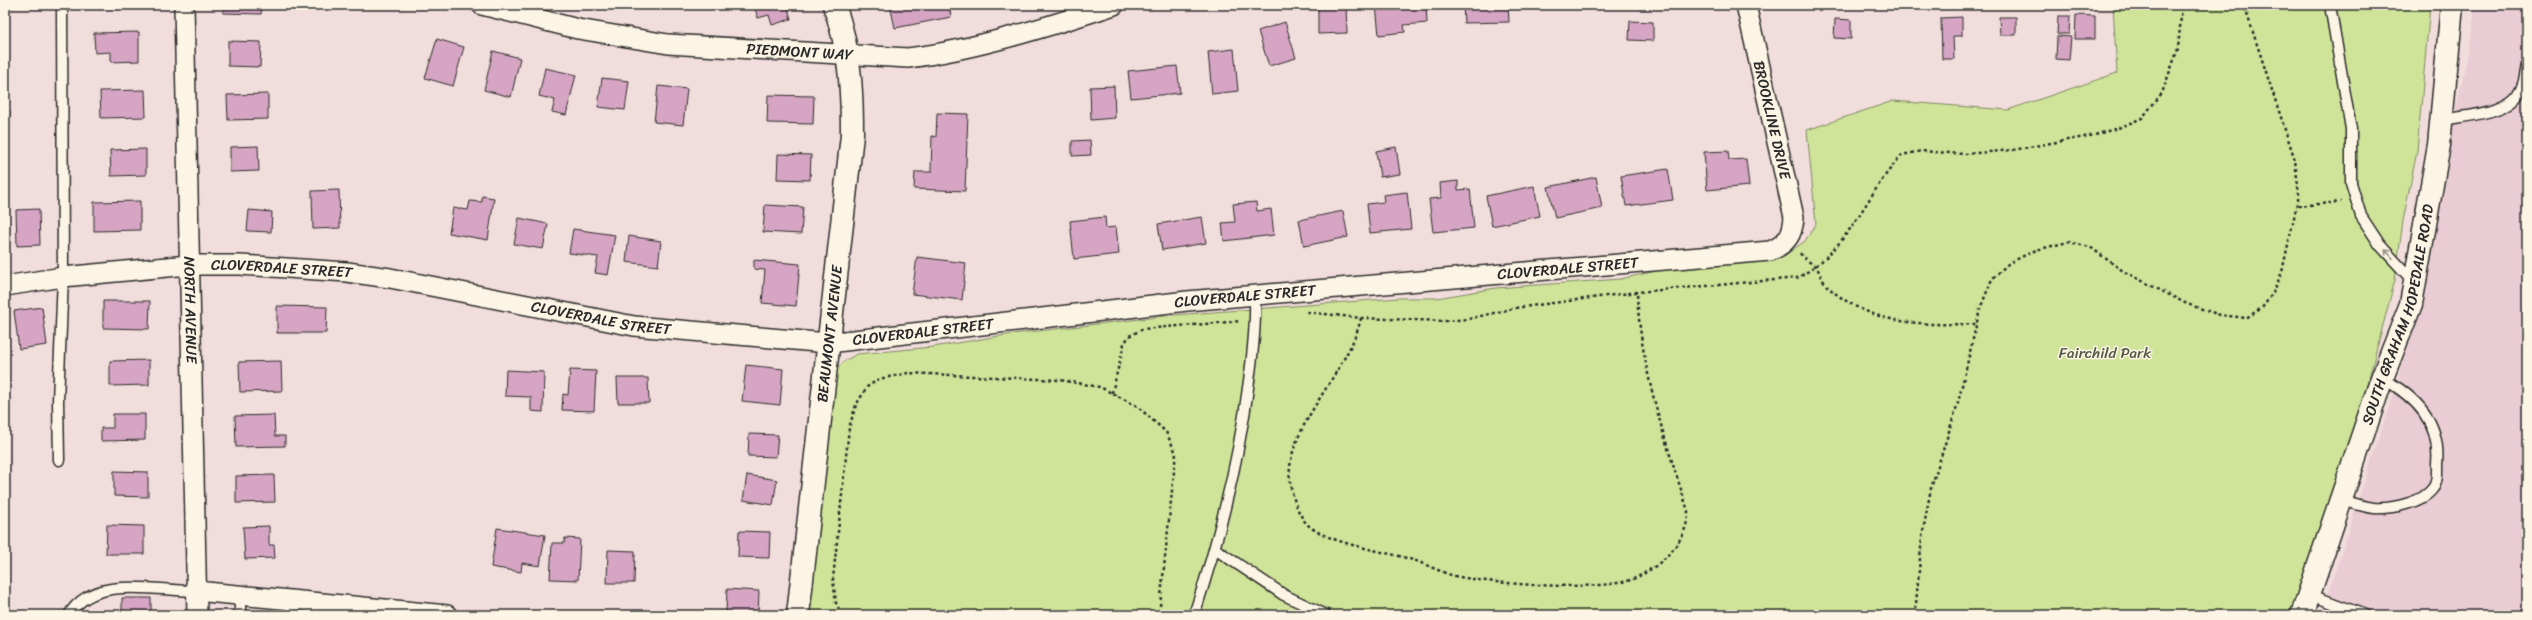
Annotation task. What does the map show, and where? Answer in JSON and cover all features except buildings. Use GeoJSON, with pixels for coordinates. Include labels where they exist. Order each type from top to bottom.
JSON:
{"type":"FeatureCollection","features":[{"type":"Feature","properties":{"kind":"street","name":"NORTH AVENUE"},"geometry":{"type":"LineString","coordinates":[[184,5],[196,615]]}},
{"type":"Feature","properties":{"kind":"street","name":"PIEDMONT WAY"},"geometry":{"type":"LineString","coordinates":[[482,5],[578,29],[668,44],[723,49],[849,53],[872,57],[908,58],[932,55],[1062,22],[1114,5]]}},
{"type":"Feature","properties":{"kind":"street","name":"BEAUMONT AVENUE"},"geometry":{"type":"LineString","coordinates":[[798,615],[852,135],[852,86],[849,53],[834,5]]}},
{"type":"Feature","properties":{"kind":"street","name":"BROOKLINE DRIVE"},"geometry":{"type":"LineString","coordinates":[[1746,5],[1794,217],[1790,235]]}},
{"type":"Feature","properties":{"kind":"street","name":"SOUTH GRAHAM HOPEDALE ROAD"},"geometry":{"type":"LineString","coordinates":[[2302,615],[2382,378],[2411,304],[2442,120],[2452,5]]}},
{"type":"Feature","properties":{"kind":"street","name":"CLOVERDALE STREET"},"geometry":{"type":"LineString","coordinates":[[5,286],[63,276],[188,265],[240,265],[347,272],[390,278],[634,326],[828,343],[1062,315],[1255,296],[1770,250],[1785,242],[1790,235]]}},
{"type":"Feature","properties":{"kind":"street"},"geometry":{"type":"LineString","coordinates":[[196,591],[240,607],[446,615]]}},
{"type":"Feature","properties":{"kind":"lane"},"geometry":{"type":"LineString","coordinates":[[59,460],[58,401],[63,276],[62,5]]}},
{"type":"Feature","properties":{"kind":"lane"},"geometry":{"type":"LineString","coordinates":[[2330,5],[2350,130],[2351,183],[2356,201],[2361,216],[2380,245],[2415,283]]}},
{"type":"Feature","properties":{"kind":"lane"},"geometry":{"type":"LineString","coordinates":[[2442,120],[2498,109],[2516,98],[2523,86],[2527,64]]}},
{"type":"Feature","properties":{"kind":"lane"},"geometry":{"type":"LineString","coordinates":[[1194,615],[1215,549],[1244,422],[1256,319],[1255,296]]}},
{"type":"Feature","properties":{"kind":"lane"},"geometry":{"type":"LineString","coordinates":[[2342,500],[2374,508],[2393,507],[2422,498],[2433,488],[2436,481],[2437,441],[2427,419],[2413,398],[2382,378]]}},
{"type":"Feature","properties":{"kind":"lane"},"geometry":{"type":"LineString","coordinates":[[1215,549],[1284,595],[1326,615]]}},
{"type":"Feature","properties":{"kind":"lane"},"geometry":{"type":"LineString","coordinates":[[69,615],[73,608],[88,595],[104,590],[128,588],[196,591]]}},
{"type":"Feature","properties":{"kind":"lane"},"geometry":{"type":"LineString","coordinates":[[2308,594],[2365,615]]}},
{"type":"Feature","properties":{"kind":"path"},"geometry":{"type":"LineString","coordinates":[[1305,311],[1362,318],[1417,321],[1468,319],[1515,308],[1637,292],[1797,278],[1816,268],[1836,248],[1902,155],[1921,152],[1964,154],[2014,150],[2095,135],[2121,128],[2142,118],[2162,93],[2178,50],[2182,5]]}},
{"type":"Feature","properties":{"kind":"path"},"geometry":{"type":"LineString","coordinates":[[1915,615],[1922,537],[1931,488],[1958,403],[1977,324],[1992,279],[2009,263],[2036,250],[2068,242],[2090,247],[2124,271],[2186,304],[2220,315],[2246,318],[2262,308],[2273,293],[2282,272],[2298,206],[2299,195],[2295,160],[2244,5]]}},
{"type":"Feature","properties":{"kind":"path"},"geometry":{"type":"LineString","coordinates":[[2298,206],[2356,201]]}},
{"type":"Feature","properties":{"kind":"path"},"geometry":{"type":"LineString","coordinates":[[1790,235],[1802,256],[1816,268],[1826,285],[1854,305],[1878,316],[1920,325],[1977,324]]}},
{"type":"Feature","properties":{"kind":"path"},"geometry":{"type":"LineString","coordinates":[[1362,318],[1357,336],[1344,362],[1311,415],[1292,453],[1291,486],[1299,512],[1307,524],[1326,537],[1407,558],[1454,576],[1486,581],[1524,584],[1606,584],[1632,579],[1658,563],[1674,549],[1688,523],[1688,511],[1644,362],[1638,325],[1637,292]]}},
{"type":"Feature","properties":{"kind":"path"},"geometry":{"type":"LineString","coordinates":[[1112,393],[1124,344],[1129,336],[1143,329],[1256,319]]}},
{"type":"Feature","properties":{"kind":"path"},"geometry":{"type":"LineString","coordinates":[[842,615],[836,603],[833,571],[849,428],[856,405],[867,387],[879,379],[908,373],[1060,380],[1100,387],[1137,406],[1166,432],[1176,453],[1159,615]]}},
{"type":"Feature","properties":{"kind":"shaded area"},"geometry":{"type":"Polygon","coordinates":[[[2474,5],[2527,5],[2527,615],[2321,615],[2399,376],[2474,25],[2474,5]]]}},
{"type":"Feature","properties":{"kind":"green space","name":"Fairchild Park"},"geometry":{"type":"Polygon","coordinates":[[[2113,5],[2430,5],[2417,151],[2403,221],[2395,280],[2360,412],[2293,615],[810,615],[817,518],[832,376],[843,362],[857,354],[933,347],[1012,334],[1174,315],[1400,298],[1437,298],[1496,288],[1621,279],[1691,263],[1757,256],[1784,256],[1805,241],[1816,224],[1807,130],[1893,101],[2008,110],[2117,73],[2113,5]]]}}]}
